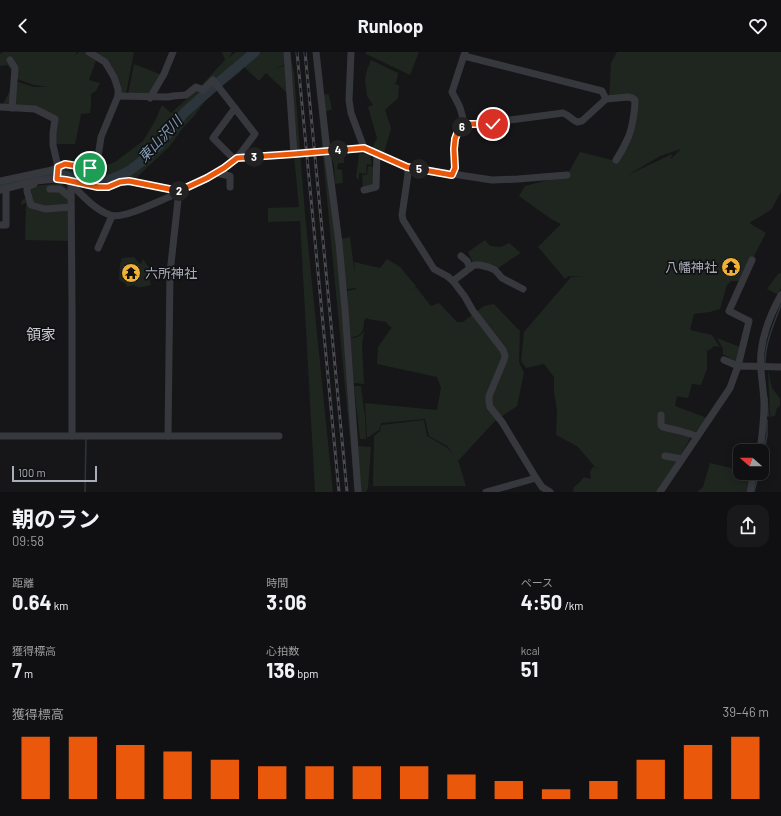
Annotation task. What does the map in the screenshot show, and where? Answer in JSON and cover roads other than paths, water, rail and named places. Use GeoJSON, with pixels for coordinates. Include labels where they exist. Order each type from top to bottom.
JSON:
{"type":"FeatureCollection","features":[{"type":"Feature","properties":{"kind":"street"},"geometry":{"type":"LineString","coordinates":[[0,181],[52,170],[65,164],[90,168],[94,165],[98,157],[101,137],[118,96],[118,89],[114,77],[105,62],[89,52]]}},
{"type":"Feature","properties":{"kind":"street"},"geometry":{"type":"LineString","coordinates":[[150,98],[164,74],[173,52]]}},
{"type":"Feature","properties":{"kind":"street"},"geometry":{"type":"LineString","coordinates":[[288,52],[294,154]]}},
{"type":"Feature","properties":{"kind":"street"},"geometry":{"type":"LineString","coordinates":[[316,52],[346,309],[358,492]]}},
{"type":"Feature","properties":{"kind":"street"},"geometry":{"type":"LineString","coordinates":[[351,52],[349,100],[351,114],[364,148]]}},
{"type":"Feature","properties":{"kind":"street"},"geometry":{"type":"LineString","coordinates":[[463,126],[461,111],[452,92],[464,54],[602,91],[606,99]]}},
{"type":"Feature","properties":{"kind":"street"},"geometry":{"type":"LineString","coordinates":[[10,60],[15,68],[12,108]]}},
{"type":"Feature","properties":{"kind":"street"},"geometry":{"type":"LineString","coordinates":[[70,183],[93,205],[103,212],[112,216],[123,215],[132,209],[174,195],[179,191],[216,173],[236,159],[255,134],[213,80],[203,90],[196,87],[186,95],[168,98],[118,96]]}},
{"type":"Feature","properties":{"kind":"street"},"geometry":{"type":"LineString","coordinates":[[452,175],[455,168],[455,139],[458,131],[467,124],[493,124],[510,120],[563,113],[577,122],[582,121],[606,99],[628,96],[635,100],[630,133],[628,140],[616,160]]}},
{"type":"Feature","properties":{"kind":"street"},"geometry":{"type":"LineString","coordinates":[[0,107],[35,109],[54,119],[53,145],[58,167],[57,179]]}},
{"type":"Feature","properties":{"kind":"street"},"geometry":{"type":"LineString","coordinates":[[235,108],[213,138],[236,159],[364,148],[407,167],[452,175],[492,180],[567,175]]}},
{"type":"Feature","properties":{"kind":"street"},"geometry":{"type":"LineString","coordinates":[[364,190],[376,187],[377,154]]}},
{"type":"Feature","properties":{"kind":"street"},"geometry":{"type":"LineString","coordinates":[[407,167],[408,174],[402,215],[403,220],[434,269],[453,281],[473,311],[503,350],[505,356],[504,360],[489,396],[490,407],[502,422],[542,487],[550,492]]}},
{"type":"Feature","properties":{"kind":"street"},"geometry":{"type":"LineString","coordinates":[[216,173],[230,176],[230,187]]}},
{"type":"Feature","properties":{"kind":"street"},"geometry":{"type":"LineString","coordinates":[[0,225],[6,225],[3,189],[35,181],[57,179],[70,183],[108,187],[120,182],[129,181],[179,191]]}},
{"type":"Feature","properties":{"kind":"street"},"geometry":{"type":"LineString","coordinates":[[42,181],[27,187],[31,205],[46,209],[71,207]]}},
{"type":"Feature","properties":{"kind":"street"},"geometry":{"type":"LineString","coordinates":[[70,183],[72,436]]}},
{"type":"Feature","properties":{"kind":"street"},"geometry":{"type":"LineString","coordinates":[[50,189],[60,189],[71,198]]}},
{"type":"Feature","properties":{"kind":"street"},"geometry":{"type":"LineString","coordinates":[[168,436],[170,276],[179,191]]}},
{"type":"Feature","properties":{"kind":"street"},"geometry":{"type":"LineString","coordinates":[[98,248],[112,216]]}},
{"type":"Feature","properties":{"kind":"street"},"geometry":{"type":"LineString","coordinates":[[461,256],[467,261],[470,268]]}},
{"type":"Feature","properties":{"kind":"street"},"geometry":{"type":"LineString","coordinates":[[660,492],[730,388],[738,366],[749,321],[729,311],[752,260]]}},
{"type":"Feature","properties":{"kind":"street"},"geometry":{"type":"LineString","coordinates":[[453,281],[474,265],[488,267],[495,270],[502,278],[524,289]]}},
{"type":"Feature","properties":{"kind":"street"},"geometry":{"type":"LineString","coordinates":[[761,444],[764,405],[761,353],[764,333],[781,295]]}},
{"type":"Feature","properties":{"kind":"street"},"geometry":{"type":"LineString","coordinates":[[724,360],[738,366],[781,367]]}},
{"type":"Feature","properties":{"kind":"street"},"geometry":{"type":"LineString","coordinates":[[661,415],[661,425],[663,428],[680,430],[698,436]]}},
{"type":"Feature","properties":{"kind":"street"},"geometry":{"type":"LineString","coordinates":[[0,436],[279,436]]}},
{"type":"Feature","properties":{"kind":"street"},"geometry":{"type":"LineString","coordinates":[[665,456],[682,459]]}},
{"type":"Feature","properties":{"kind":"street"},"geometry":{"type":"LineString","coordinates":[[486,492],[536,478]]}},
{"type":"Feature","properties":{"kind":"street"},"geometry":{"type":"LineString","coordinates":[[750,492],[753,480]]}},
{"type":"Feature","properties":{"kind":"waterway","name":"東山沢川"},"geometry":{"type":"LineString","coordinates":[[0,185],[59,174],[94,182],[109,180],[129,171],[160,144],[184,113],[255,52]]}},
{"type":"Feature","properties":{"kind":"waterway"},"geometry":{"type":"LineString","coordinates":[[765,363],[768,341],[781,305]]}},
{"type":"Feature","properties":{"kind":"waterway"},"geometry":{"type":"LineString","coordinates":[[767,397],[768,416]]}},
{"type":"Feature","properties":{"kind":"waterway"},"geometry":{"type":"LineString","coordinates":[[765,444],[767,420]]}},
{"type":"Feature","properties":{"kind":"waterway"},"geometry":{"type":"LineString","coordinates":[[85,492],[86,439]]}},
{"type":"Feature","properties":{"kind":"waterway"},"geometry":{"type":"LineString","coordinates":[[754,492],[757,480]]}},
{"type":"Feature","properties":{"kind":"railway"},"geometry":{"type":"LineString","coordinates":[[297,52],[339,492]]}},
{"type":"Feature","properties":{"kind":"railway"},"geometry":{"type":"LineString","coordinates":[[305,52],[347,492]]}},
{"type":"Feature","properties":{"kind":"place","name":"八幡神社"},"geometry":{"type":"Point","coordinates":[731,267]}},
{"type":"Feature","properties":{"kind":"place","name":"六所神社"},"geometry":{"type":"Point","coordinates":[131,273]}},
{"type":"Feature","properties":{"kind":"district","name":"領家"},"geometry":{"type":"Point","coordinates":[41,335]}}]}
